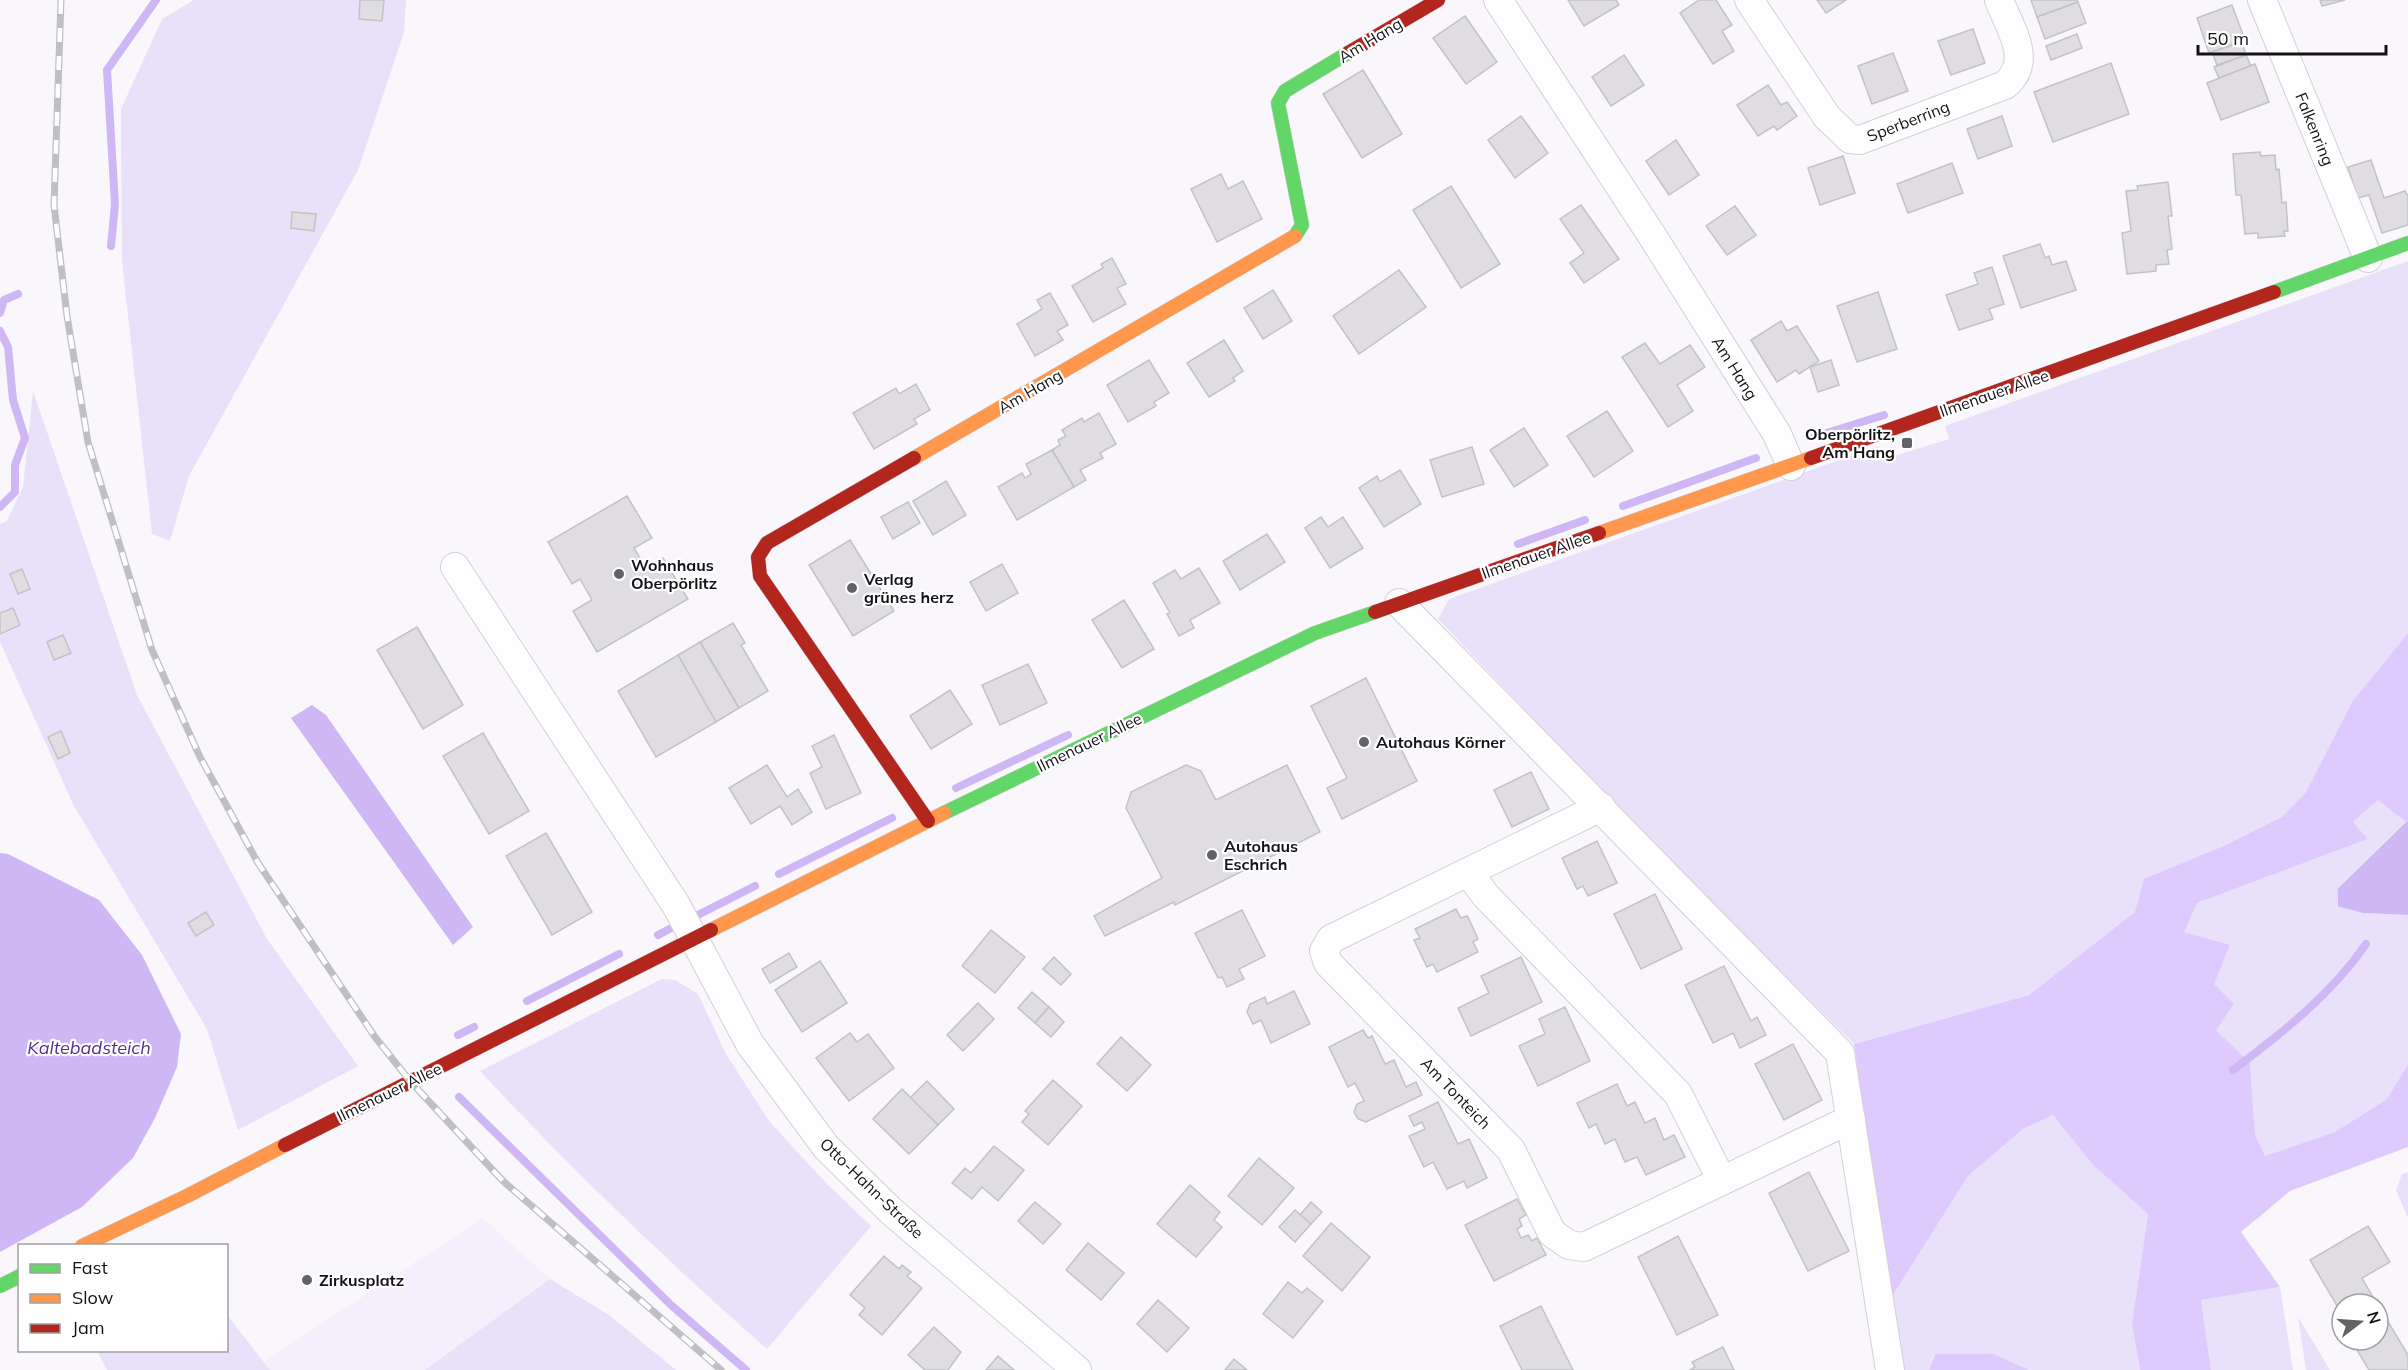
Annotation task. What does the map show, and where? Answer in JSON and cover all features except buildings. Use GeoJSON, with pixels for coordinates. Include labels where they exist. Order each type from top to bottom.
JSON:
{"type":"FeatureCollection","features":[{"type":"Feature","properties":{"kind":"street","name":"Am Hang"},"geometry":{"type":"LineString","coordinates":[[928,821],[760,576],[758,557],[767,543],[1295,237],[1302,225],[1278,103],[1285,91],[1438,0]]}},
{"type":"Feature","properties":{"kind":"street","name":"Am Hang"},"geometry":{"type":"LineString","coordinates":[[1498,0],[1651,234],[1777,434],[1791,466]]}},
{"type":"Feature","properties":{"kind":"street","name":"Sperberring"},"geometry":{"type":"LineString","coordinates":[[1749,0],[1827,117],[1850,139],[1860,140],[2005,85],[2013,78],[2019,67],[2020,54],[1999,0]]}},
{"type":"Feature","properties":{"kind":"street","name":"Falkenring"},"geometry":{"type":"LineString","coordinates":[[2262,0],[2368,258]]}},
{"type":"Feature","properties":{"kind":"street","name":"Ilmenauer Allee"},"geometry":{"type":"LineString","coordinates":[[84,1244],[187,1196],[694,937],[1285,646],[1399,603],[1791,466],[2408,243]]}},
{"type":"Feature","properties":{"kind":"street"},"geometry":{"type":"LineString","coordinates":[[455,567],[676,905],[694,937]]}},
{"type":"Feature","properties":{"kind":"street"},"geometry":{"type":"LineString","coordinates":[[1399,603],[1514,722],[1601,807],[1839,1053],[1890,1370]]}},
{"type":"Feature","properties":{"kind":"street","name":"Am Tonteich"},"geometry":{"type":"LineString","coordinates":[[1601,807],[1331,939],[1324,951],[1328,963],[1511,1150],[1552,1233],[1569,1245],[1584,1247],[1721,1179],[1851,1119]]}},
{"type":"Feature","properties":{"kind":"street"},"geometry":{"type":"LineString","coordinates":[[1468,872],[1486,896],[1678,1094],[1721,1179]]}},
{"type":"Feature","properties":{"kind":"street","name":"Otto-Hahn-Straße"},"geometry":{"type":"LineString","coordinates":[[694,937],[750,1044],[826,1147],[891,1211],[1077,1370]]}},
{"type":"Feature","properties":{"kind":"street"},"geometry":{"type":"LineString","coordinates":[[0,1286],[18,1277]]}},
{"type":"Feature","properties":{"kind":"shaded area"},"geometry":{"type":"Polygon","coordinates":[[[194,0],[406,0],[404,32],[358,170],[189,476],[170,541],[152,534],[122,261],[121,109],[162,19],[194,0]]]}},
{"type":"Feature","properties":{"kind":"shaded area"},"geometry":{"type":"Polygon","coordinates":[[[2408,261],[2408,633],[2352,702],[2306,792],[2282,817],[2219,848],[2029,995],[1854,1044],[1671,863],[1438,619],[1449,599],[1879,446],[1884,459],[1949,439],[1945,426],[2408,261]]]}},
{"type":"Feature","properties":{"kind":"shaded area"},"geometry":{"type":"Polygon","coordinates":[[[33,391],[137,695],[267,939],[358,1066],[238,1130],[207,1029],[74,806],[0,642],[0,524],[7,521],[23,487],[33,391]]]}},
{"type":"Feature","properties":{"kind":"shaded area"},"geometry":{"type":"Polygon","coordinates":[[[2408,633],[2408,822],[2378,800],[2353,822],[2368,839],[2197,903],[2184,932],[2230,945],[2214,984],[2234,1004],[2216,1030],[2250,1063],[2255,1134],[2265,1156],[2335,1132],[2387,1099],[2408,1064],[2408,1147],[2290,1191],[2241,1232],[2280,1287],[2201,1300],[2211,1370],[2140,1370],[2132,1324],[2148,1214],[2092,1164],[2053,1115],[2023,1129],[1968,1176],[1891,1298],[1854,1044],[2029,995],[2135,912],[2144,879],[2219,848],[2282,817],[2306,792],[2352,702],[2408,633]]]}},
{"type":"Feature","properties":{"kind":"shaded area"},"geometry":{"type":"Polygon","coordinates":[[[2378,800],[2406,821],[2337,889],[2338,907],[2364,913],[2408,915],[2408,1064],[2387,1099],[2335,1132],[2265,1156],[2255,1134],[2250,1063],[2216,1030],[2214,984],[2183,932],[2197,903],[2368,839],[2353,822],[2378,800]]]}},
{"type":"Feature","properties":{"kind":"shaded area"},"geometry":{"type":"Polygon","coordinates":[[[2406,822],[2364,913],[2338,907],[2337,889],[2406,822]]]}},
{"type":"Feature","properties":{"kind":"shaded area"},"geometry":{"type":"Polygon","coordinates":[[[662,979],[675,980],[698,994],[726,1054],[769,1121],[827,1184],[871,1226],[767,1349],[620,1213],[480,1071],[662,979]]]}},
{"type":"Feature","properties":{"kind":"shaded area"},"geometry":{"type":"Polygon","coordinates":[[[2053,1115],[2092,1164],[2148,1214],[2132,1324],[2140,1370],[2029,1370],[1994,1354],[1934,1354],[1929,1370],[1900,1370],[1891,1298],[1968,1176],[2023,1129],[2053,1115]]]}},
{"type":"Feature","properties":{"kind":"shaded area"},"geometry":{"type":"Polygon","coordinates":[[[2408,1172],[2408,1218],[2396,1190],[2402,1174],[2408,1172]]]}},
{"type":"Feature","properties":{"kind":"shaded area"},"geometry":{"type":"Polygon","coordinates":[[[482,1218],[550,1279],[425,1370],[270,1370],[264,1362],[482,1218]]]}},
{"type":"Feature","properties":{"kind":"shaded area"},"geometry":{"type":"Polygon","coordinates":[[[550,1279],[609,1315],[676,1370],[425,1370],[550,1279]]]}},
{"type":"Feature","properties":{"kind":"shaded area"},"geometry":{"type":"Polygon","coordinates":[[[2280,1287],[2293,1370],[2211,1370],[2201,1300],[2280,1287]]]}},
{"type":"Feature","properties":{"kind":"shaded area"},"geometry":{"type":"Polygon","coordinates":[[[228,1316],[270,1370],[107,1370],[98,1352],[228,1352],[228,1316]]]}},
{"type":"Feature","properties":{"kind":"shaded area"},"geometry":{"type":"Polygon","coordinates":[[[2298,1317],[2330,1370],[2306,1370],[2298,1317]]]}},
{"type":"Feature","properties":{"kind":"shaded area"},"geometry":{"type":"Polygon","coordinates":[[[1935,1354],[1994,1354],[2029,1370],[1929,1370],[1935,1354]]]}},
{"type":"Feature","properties":{"kind":"water"},"geometry":{"type":"Polygon","coordinates":[[[312,705],[326,715],[473,927],[453,945],[291,718],[312,705]]]}},
{"type":"Feature","properties":{"kind":"water"},"geometry":{"type":"Polygon","coordinates":[[[2408,822],[2408,915],[2364,913],[2338,906],[2338,889],[2408,822]]]}},
{"type":"Feature","properties":{"kind":"water","name":"Kaltebadsteich"},"geometry":{"type":"Polygon","coordinates":[[[0,853],[8,854],[99,900],[142,955],[181,1034],[177,1067],[155,1118],[133,1158],[82,1207],[0,1252],[0,853]]]}},
{"type":"Feature","properties":{"kind":"waterway"},"geometry":{"type":"LineString","coordinates":[[111,246],[115,204],[107,70],[156,0]]}},
{"type":"Feature","properties":{"kind":"waterway"},"geometry":{"type":"LineString","coordinates":[[0,313],[4,300],[18,294]]}},
{"type":"Feature","properties":{"kind":"waterway"},"geometry":{"type":"LineString","coordinates":[[0,331],[8,347],[13,400],[25,438],[15,465],[15,492],[0,507]]}},
{"type":"Feature","properties":{"kind":"waterway"},"geometry":{"type":"LineString","coordinates":[[1814,437],[1884,415]]}},
{"type":"Feature","properties":{"kind":"waterway"},"geometry":{"type":"LineString","coordinates":[[1623,506],[1756,458]]}},
{"type":"Feature","properties":{"kind":"waterway"},"geometry":{"type":"LineString","coordinates":[[1518,544],[1585,520]]}},
{"type":"Feature","properties":{"kind":"waterway"},"geometry":{"type":"LineString","coordinates":[[956,788],[1068,735]]}},
{"type":"Feature","properties":{"kind":"waterway"},"geometry":{"type":"LineString","coordinates":[[779,874],[892,818]]}},
{"type":"Feature","properties":{"kind":"waterway"},"geometry":{"type":"LineString","coordinates":[[690,919],[755,886]]}},
{"type":"Feature","properties":{"kind":"waterway"},"geometry":{"type":"LineString","coordinates":[[658,935],[679,924]]}},
{"type":"Feature","properties":{"kind":"waterway"},"geometry":{"type":"LineString","coordinates":[[2233,1070],[2321,997],[2366,944]]}},
{"type":"Feature","properties":{"kind":"waterway"},"geometry":{"type":"LineString","coordinates":[[527,1001],[619,954]]}},
{"type":"Feature","properties":{"kind":"waterway"},"geometry":{"type":"LineString","coordinates":[[458,1035],[474,1027]]}},
{"type":"Feature","properties":{"kind":"waterway"},"geometry":{"type":"LineString","coordinates":[[459,1097],[671,1305],[746,1370]]}},
{"type":"Feature","properties":{"kind":"railway"},"geometry":{"type":"LineString","coordinates":[[61,0],[54,205],[67,316],[88,442],[152,650],[200,757],[258,863],[375,1037],[410,1081],[503,1181],[721,1370]]}},
{"type":"Feature","properties":{"kind":"traffic: fast"},"geometry":{"type":"LineString","coordinates":[[1295,236],[1302,225],[1278,103],[1285,91],[1348,53]]}},
{"type":"Feature","properties":{"kind":"traffic: fast"},"geometry":{"type":"LineString","coordinates":[[2274,292],[2408,243]]}},
{"type":"Feature","properties":{"kind":"traffic: fast"},"geometry":{"type":"LineString","coordinates":[[944,813],[1315,633],[1375,612]]}},
{"type":"Feature","properties":{"kind":"traffic: fast"},"geometry":{"type":"LineString","coordinates":[[0,1286],[18,1277]]}},
{"type":"Feature","properties":{"kind":"traffic: slow"},"geometry":{"type":"LineString","coordinates":[[914,458],[1295,236]]}},
{"type":"Feature","properties":{"kind":"traffic: slow"},"geometry":{"type":"LineString","coordinates":[[1599,533],[1811,458]]}},
{"type":"Feature","properties":{"kind":"traffic: slow"},"geometry":{"type":"LineString","coordinates":[[711,930],[944,813]]}},
{"type":"Feature","properties":{"kind":"traffic: slow"},"geometry":{"type":"LineString","coordinates":[[86,1244],[187,1196],[285,1145]]}},
{"type":"Feature","properties":{"kind":"traffic: jam"},"geometry":{"type":"LineString","coordinates":[[1348,53],[1438,0]]}},
{"type":"Feature","properties":{"kind":"traffic: jam"},"geometry":{"type":"LineString","coordinates":[[1811,458],[2274,292]]}},
{"type":"Feature","properties":{"kind":"traffic: jam"},"geometry":{"type":"LineString","coordinates":[[914,458],[767,543],[758,557],[760,576],[928,821]]}},
{"type":"Feature","properties":{"kind":"traffic: jam"},"geometry":{"type":"LineString","coordinates":[[1375,612],[1599,533]]}},
{"type":"Feature","properties":{"kind":"traffic: jam"},"geometry":{"type":"LineString","coordinates":[[285,1145],[711,930]]}},
{"type":"Feature","properties":{"kind":"place","name":"Oberpörlitz, Am Hang"},"geometry":{"type":"Point","coordinates":[1907,443]}},
{"type":"Feature","properties":{"kind":"place","name":"Wohnhaus Oberpörlitz"},"geometry":{"type":"Point","coordinates":[619,574]}},
{"type":"Feature","properties":{"kind":"place","name":"Verlag grünes herz"},"geometry":{"type":"Point","coordinates":[852,588]}},
{"type":"Feature","properties":{"kind":"place","name":"Autohaus Körner"},"geometry":{"type":"Point","coordinates":[1364,742]}},
{"type":"Feature","properties":{"kind":"place","name":"Autohaus Eschrich"},"geometry":{"type":"Point","coordinates":[1212,855]}},
{"type":"Feature","properties":{"kind":"place","name":"Zirkusplatz"},"geometry":{"type":"Point","coordinates":[307,1280]}}]}
